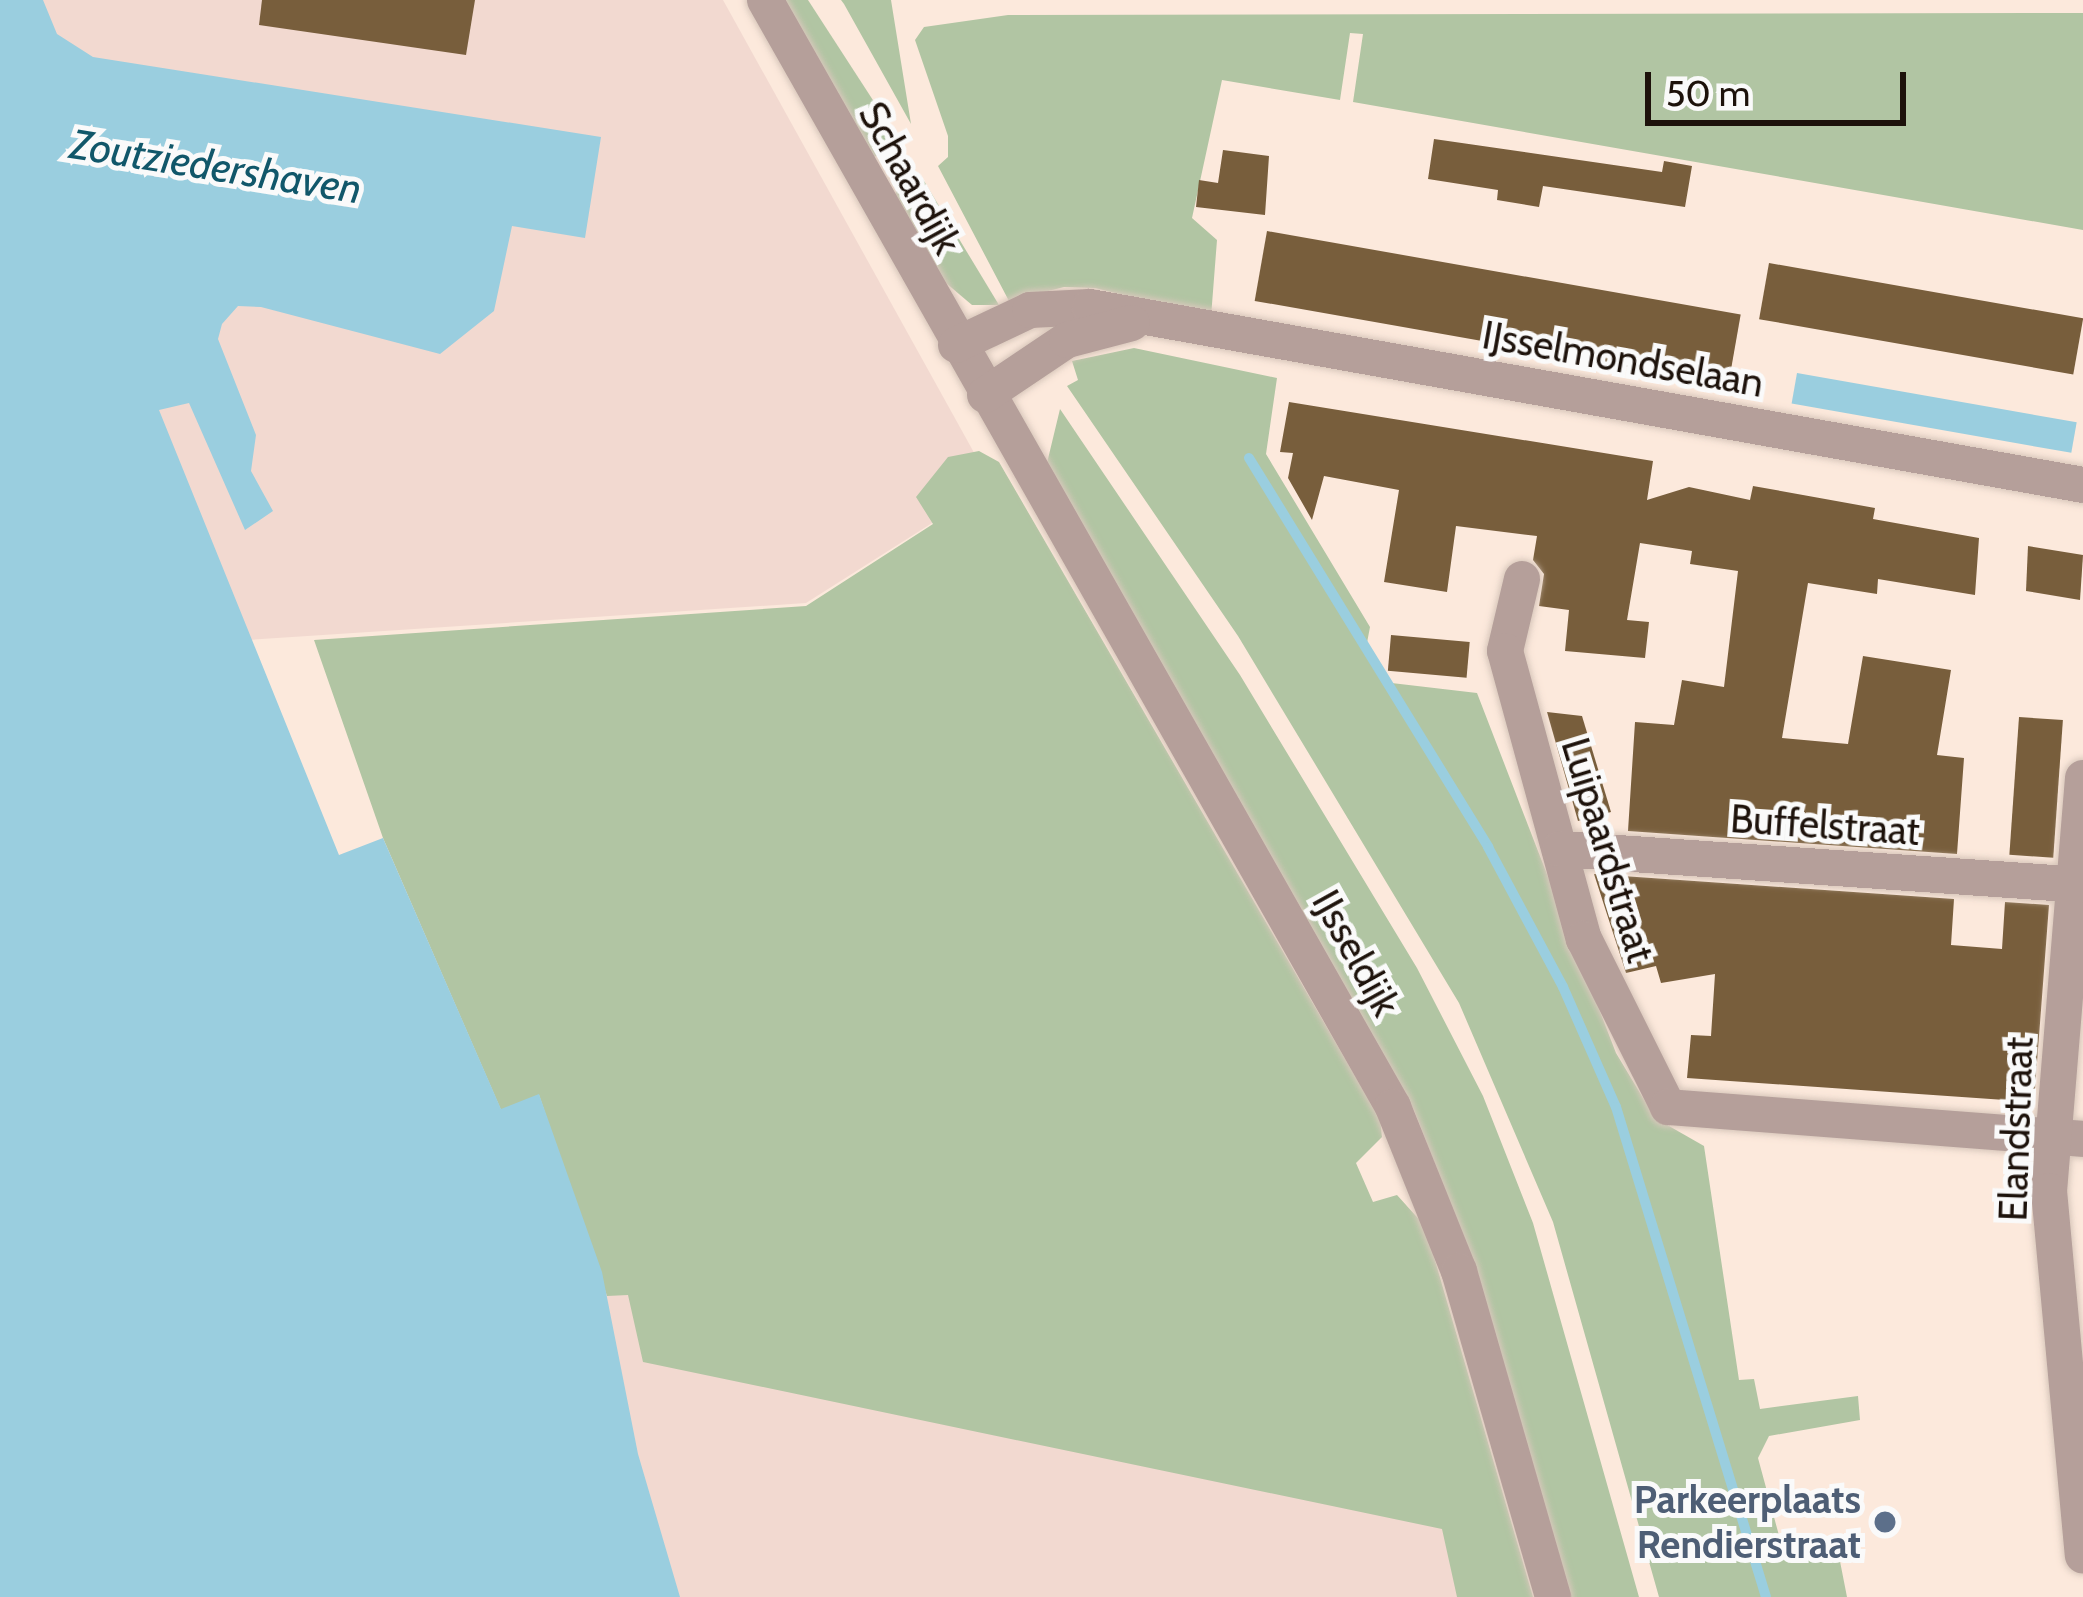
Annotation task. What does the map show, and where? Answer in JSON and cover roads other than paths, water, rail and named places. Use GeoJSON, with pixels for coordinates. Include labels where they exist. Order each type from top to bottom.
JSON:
{"type":"FeatureCollection","features":[{"type":"Feature","properties":{"kind":"street","name":"Schaardijk"},"geometry":{"type":"LineString","coordinates":[[764,0],[985,395]]}},
{"type":"Feature","properties":{"kind":"street","name":"IJsselmondselaan"},"geometry":{"type":"LineString","coordinates":[[956,345],[1046,307],[2083,485]]}},
{"type":"Feature","properties":{"kind":"street","name":"IJsselmondselaan"},"geometry":{"type":"LineString","coordinates":[[985,395],[1067,340],[1147,321]]}},
{"type":"Feature","properties":{"kind":"street","name":"IJsseldijk"},"geometry":{"type":"LineString","coordinates":[[985,395],[1409,1141],[1459,1271],[1552,1597]]}},
{"type":"Feature","properties":{"kind":"street","name":"Luipaardstraat"},"geometry":{"type":"LineString","coordinates":[[1522,579],[1505,651],[1584,939],[1668,1107],[2069,1139]]}},
{"type":"Feature","properties":{"kind":"street","name":"Elandstraat"},"geometry":{"type":"LineString","coordinates":[[2083,778],[2069,1139],[2049,1191],[2083,1555]]}},
{"type":"Feature","properties":{"kind":"street","name":"Buffelstraat"},"geometry":{"type":"LineString","coordinates":[[1560,849],[2078,885]]}},
{"type":"Feature","properties":{"kind":"water","name":"Zoutziedershaven"},"geometry":{"type":"Polygon","coordinates":[[[0,0],[43,0],[57,34],[93,57],[601,137],[585,238],[512,226],[494,311],[440,354],[261,307],[238,306],[222,324],[218,339],[256,435],[251,471],[273,511],[245,530],[189,403],[159,410],[339,855],[383,838],[501,1109],[539,1094],[602,1272],[638,1454],[680,1597],[0,1597],[0,0]]]}},
{"type":"Feature","properties":{"kind":"water"},"geometry":{"type":"Polygon","coordinates":[[[1797,373],[2077,422],[2071,453],[1792,404],[1797,373]]]}},
{"type":"Feature","properties":{"kind":"waterway"},"geometry":{"type":"LineString","coordinates":[[1249,458],[1488,847],[1563,987],[1616,1107],[1766,1597]]}},
{"type":"Feature","properties":{"kind":"place","name":"Parkeerplaats Rendierstraat"},"geometry":{"type":"Point","coordinates":[1885,1522]}}]}
